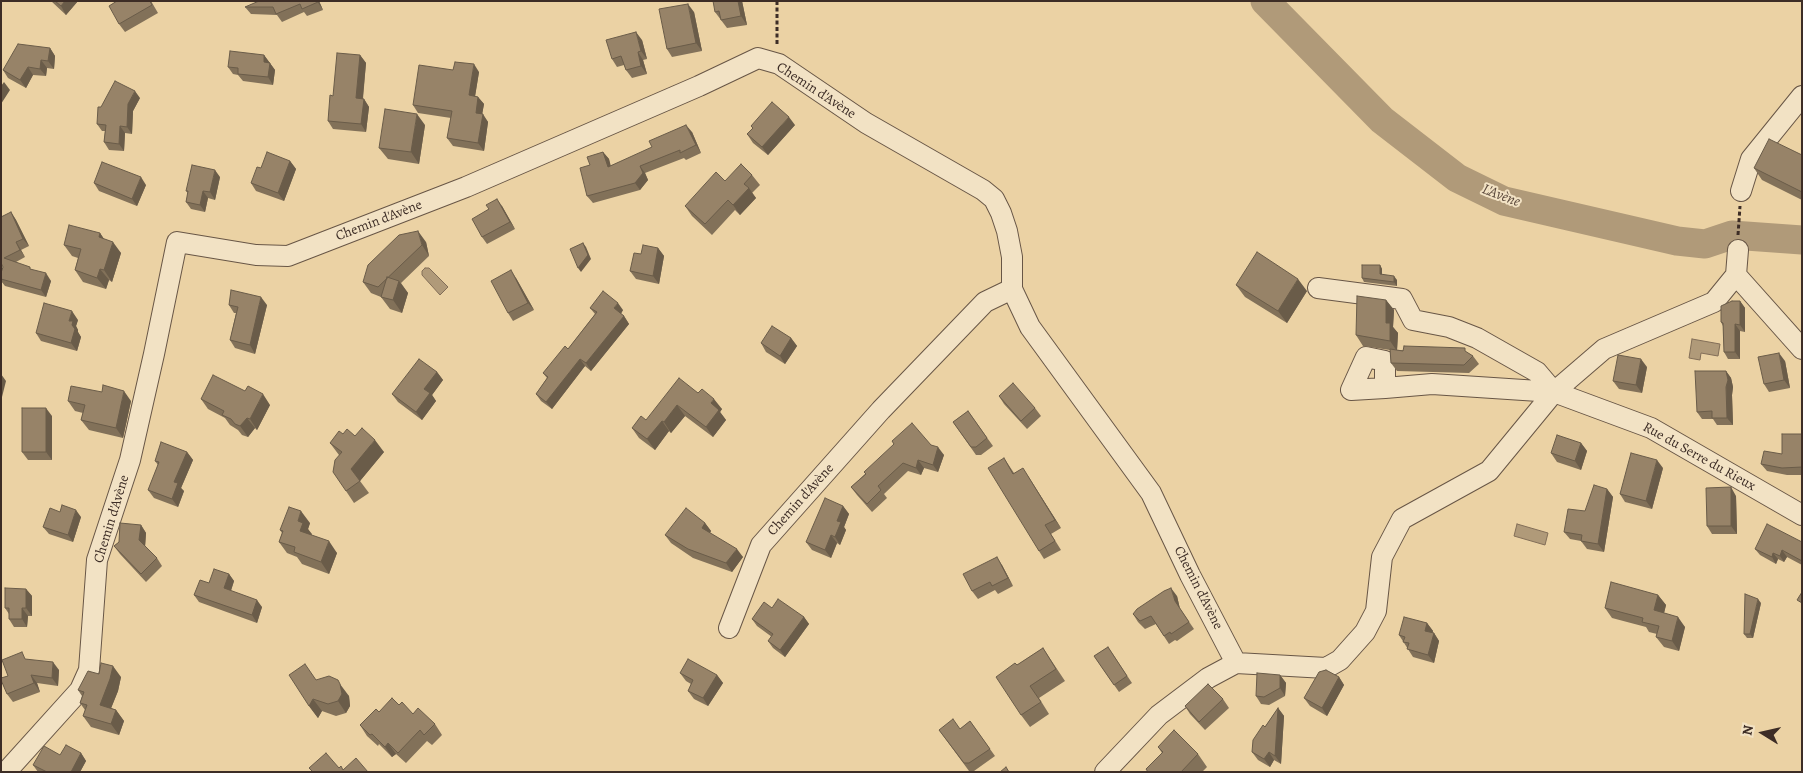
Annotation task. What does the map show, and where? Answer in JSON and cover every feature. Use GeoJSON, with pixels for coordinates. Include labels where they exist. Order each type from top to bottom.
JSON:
{"type":"FeatureCollection","features":[{"type":"Feature","properties":{"kind":"street","name":"Chemin d'Avène"},"geometry":{"type":"LineString","coordinates":[[6,772],[80,690],[89,670],[97,560],[130,460],[177,242],[256,255],[288,256],[466,187],[699,86],[758,58],[779,64],[866,123],[983,190],[994,199],[1008,231],[1012,257],[1012,289],[1030,327],[1151,493],[1190,575],[1236,663]]}},
{"type":"Feature","properties":{"kind":"street"},"geometry":{"type":"LineString","coordinates":[[1741,191],[1751,159],[1802,96]]}},
{"type":"Feature","properties":{"kind":"street"},"geometry":{"type":"LineString","coordinates":[[1104,772],[1160,715],[1208,678],[1236,663],[1326,668],[1340,660],[1365,632],[1376,610],[1382,557],[1402,519],[1489,471],[1554,392],[1604,349],[1714,302],[1736,275],[1738,250]]}},
{"type":"Feature","properties":{"kind":"street"},"geometry":{"type":"LineString","coordinates":[[1736,275],[1802,348]]}},
{"type":"Feature","properties":{"kind":"street"},"geometry":{"type":"LineString","coordinates":[[1318,288],[1402,299],[1414,320],[1449,327],[1477,338],[1536,372],[1554,392]]}},
{"type":"Feature","properties":{"kind":"street","name":"Chemin d'Avène"},"geometry":{"type":"LineString","coordinates":[[729,628],[761,546],[881,410],[985,302],[1012,289]]}},
{"type":"Feature","properties":{"kind":"street","name":"Rue du Serre du Rieux"},"geometry":{"type":"LineString","coordinates":[[1385,388],[1432,384],[1554,392],[1652,428],[1802,515]]}},
{"type":"Feature","properties":{"kind":"path"},"geometry":{"type":"LineString","coordinates":[[777,1],[779,64]]}},
{"type":"Feature","properties":{"kind":"path"},"geometry":{"type":"LineString","coordinates":[[1738,250],[1741,191]]}},
{"type":"Feature","properties":{"kind":"shaded area"},"geometry":{"type":"Polygon","coordinates":[[[425,268],[429,268],[448,287],[440,295],[422,275],[422,271],[425,268]]]}},
{"type":"Feature","properties":{"kind":"shaded area"},"geometry":{"type":"Polygon","coordinates":[[[1692,339],[1720,344],[1718,356],[1701,353],[1700,360],[1689,358],[1692,339]]]}},
{"type":"Feature","properties":{"kind":"shaded area"},"geometry":{"type":"Polygon","coordinates":[[[1517,524],[1548,533],[1545,545],[1514,536],[1517,524]]]}},
{"type":"Feature","properties":{"kind":"building"},"geometry":{"type":"Polygon","coordinates":[[[55,1],[65,1],[61,6],[55,1]]]}},
{"type":"Feature","properties":{"kind":"building"},"geometry":{"type":"Polygon","coordinates":[[[117,1],[150,1],[152,5],[119,24],[109,6],[117,1]]]}},
{"type":"Feature","properties":{"kind":"building"},"geometry":{"type":"Polygon","coordinates":[[[259,1],[318,2],[302,9],[300,4],[276,14],[273,7],[245,7],[259,1]]]}},
{"type":"Feature","properties":{"kind":"building"},"geometry":{"type":"Polygon","coordinates":[[[713,1],[738,1],[741,16],[721,20],[719,11],[715,12],[713,1]]]}},
{"type":"Feature","properties":{"kind":"building"},"geometry":{"type":"Polygon","coordinates":[[[688,4],[696,43],[667,49],[659,9],[688,4]]]}},
{"type":"Feature","properties":{"kind":"building"},"geometry":{"type":"Polygon","coordinates":[[[636,32],[641,51],[638,52],[641,66],[626,70],[621,56],[612,59],[606,40],[636,32]]]}},
{"type":"Feature","properties":{"kind":"building"},"geometry":{"type":"Polygon","coordinates":[[[18,44],[50,48],[48,61],[41,60],[40,69],[28,67],[20,80],[3,70],[18,44]]]}},
{"type":"Feature","properties":{"kind":"building"},"geometry":{"type":"Polygon","coordinates":[[[230,51],[264,55],[264,62],[270,63],[268,77],[238,74],[238,68],[228,67],[230,51]]]}},
{"type":"Feature","properties":{"kind":"building"},"geometry":{"type":"Polygon","coordinates":[[[337,53],[360,55],[356,98],[364,99],[361,124],[328,121],[330,95],[333,96],[337,53]]]}},
{"type":"Feature","properties":{"kind":"building"},"geometry":{"type":"Polygon","coordinates":[[[455,62],[474,64],[469,95],[478,97],[476,113],[483,114],[478,143],[447,138],[452,111],[413,105],[419,65],[453,70],[455,62]]]}},
{"type":"Feature","properties":{"kind":"building"},"geometry":{"type":"Polygon","coordinates":[[[115,81],[135,91],[128,104],[127,127],[120,126],[119,144],[104,142],[106,125],[97,124],[98,107],[101,107],[115,81]]]}},
{"type":"Feature","properties":{"kind":"building"},"geometry":{"type":"Polygon","coordinates":[[[772,102],[789,117],[762,147],[747,134],[753,128],[751,126],[772,102]]]}},
{"type":"Feature","properties":{"kind":"building"},"geometry":{"type":"Polygon","coordinates":[[[385,109],[417,114],[411,152],[379,148],[385,109]]]}},
{"type":"Feature","properties":{"kind":"building"},"geometry":{"type":"Polygon","coordinates":[[[686,125],[696,145],[680,153],[680,150],[640,166],[643,173],[635,183],[587,196],[580,168],[590,165],[587,157],[603,152],[608,167],[652,147],[649,141],[686,125]]]}},
{"type":"Feature","properties":{"kind":"building"},"geometry":{"type":"Polygon","coordinates":[[[1769,139],[1802,155],[1802,192],[1754,168],[1769,139]]]}},
{"type":"Feature","properties":{"kind":"building"},"geometry":{"type":"Polygon","coordinates":[[[267,152],[290,161],[278,193],[251,183],[257,167],[261,168],[267,152]]]}},
{"type":"Feature","properties":{"kind":"building"},"geometry":{"type":"Polygon","coordinates":[[[102,162],[141,177],[132,199],[94,183],[102,162]]]}},
{"type":"Feature","properties":{"kind":"building"},"geometry":{"type":"Polygon","coordinates":[[[741,164],[752,175],[744,184],[749,188],[733,205],[728,200],[705,224],[685,206],[716,172],[725,181],[741,164]]]}},
{"type":"Feature","properties":{"kind":"building"},"geometry":{"type":"Polygon","coordinates":[[[192,165],[215,170],[210,192],[203,191],[200,205],[186,202],[188,191],[186,191],[192,165]]]}},
{"type":"Feature","properties":{"kind":"building"},"geometry":{"type":"Polygon","coordinates":[[[497,199],[510,222],[482,237],[472,219],[489,209],[486,205],[497,199]]]}},
{"type":"Feature","properties":{"kind":"building"},"geometry":{"type":"Polygon","coordinates":[[[11,212],[23,239],[16,242],[20,250],[4,258],[30,267],[30,269],[46,273],[41,290],[1,279],[3,267],[1,263],[1,217],[11,212]]]}},
{"type":"Feature","properties":{"kind":"building"},"geometry":{"type":"Polygon","coordinates":[[[69,225],[100,233],[99,237],[113,242],[104,270],[100,269],[97,278],[75,270],[81,249],[64,245],[69,225]]]}},
{"type":"Feature","properties":{"kind":"building"},"geometry":{"type":"Polygon","coordinates":[[[418,231],[422,245],[378,287],[363,282],[368,265],[399,235],[418,231]]]}},
{"type":"Feature","properties":{"kind":"building"},"geometry":{"type":"Polygon","coordinates":[[[583,243],[588,255],[578,268],[570,249],[583,243]]]}},
{"type":"Feature","properties":{"kind":"building"},"geometry":{"type":"Polygon","coordinates":[[[643,245],[658,248],[653,276],[630,271],[634,253],[641,254],[643,245]]]}},
{"type":"Feature","properties":{"kind":"building"},"geometry":{"type":"Polygon","coordinates":[[[1257,252],[1298,279],[1278,311],[1236,285],[1257,252]]]}},
{"type":"Feature","properties":{"kind":"building"},"geometry":{"type":"Polygon","coordinates":[[[1362,265],[1380,265],[1380,274],[1394,276],[1394,282],[1362,278],[1362,265]]]}},
{"type":"Feature","properties":{"kind":"building"},"geometry":{"type":"Polygon","coordinates":[[[511,270],[528,303],[508,313],[491,281],[511,270]]]}},
{"type":"Feature","properties":{"kind":"building"},"geometry":{"type":"Polygon","coordinates":[[[387,277],[399,281],[393,300],[381,297],[387,277]]]}},
{"type":"Feature","properties":{"kind":"building"},"geometry":{"type":"Polygon","coordinates":[[[231,290],[261,297],[250,345],[230,340],[238,307],[229,305],[231,290]]]}},
{"type":"Feature","properties":{"kind":"building"},"geometry":{"type":"Polygon","coordinates":[[[603,291],[618,303],[614,308],[624,316],[586,363],[580,359],[546,402],[536,394],[548,377],[543,373],[565,346],[568,349],[597,312],[590,308],[603,291]]]}},
{"type":"Feature","properties":{"kind":"building"},"geometry":{"type":"Polygon","coordinates":[[[1357,296],[1386,300],[1386,323],[1390,323],[1390,341],[1356,335],[1357,296]]]}},
{"type":"Feature","properties":{"kind":"building"},"geometry":{"type":"Polygon","coordinates":[[[1732,301],[1740,301],[1740,325],[1735,324],[1735,352],[1724,352],[1721,306],[1732,301]]]}},
{"type":"Feature","properties":{"kind":"building"},"geometry":{"type":"Polygon","coordinates":[[[44,303],[72,311],[69,321],[73,321],[72,325],[75,329],[71,343],[36,333],[44,303]]]}},
{"type":"Feature","properties":{"kind":"building"},"geometry":{"type":"Polygon","coordinates":[[[772,326],[791,338],[780,356],[761,343],[772,326]]]}},
{"type":"Feature","properties":{"kind":"building"},"geometry":{"type":"Polygon","coordinates":[[[1404,346],[1465,348],[1465,351],[1473,356],[1464,365],[1391,363],[1390,349],[1403,351],[1404,346]]]}},
{"type":"Feature","properties":{"kind":"building"},"geometry":{"type":"Polygon","coordinates":[[[1779,353],[1784,380],[1764,384],[1758,357],[1779,353]]]}},
{"type":"Feature","properties":{"kind":"building"},"geometry":{"type":"Polygon","coordinates":[[[1618,355],[1641,359],[1636,385],[1613,381],[1618,355]]]}},
{"type":"Feature","properties":{"kind":"building"},"geometry":{"type":"Polygon","coordinates":[[[419,359],[437,372],[424,389],[430,393],[416,412],[392,394],[419,359]]]}},
{"type":"Feature","properties":{"kind":"building"},"geometry":{"type":"Polygon","coordinates":[[[1695,371],[1726,371],[1728,380],[1726,387],[1727,418],[1712,418],[1712,411],[1697,412],[1695,371]]]}},
{"type":"Feature","properties":{"kind":"building"},"geometry":{"type":"Polygon","coordinates":[[[213,375],[245,391],[248,386],[263,394],[250,419],[247,418],[240,426],[222,415],[224,411],[201,399],[213,375]]]}},
{"type":"Feature","properties":{"kind":"building"},"geometry":{"type":"Polygon","coordinates":[[[679,378],[698,393],[702,389],[714,399],[711,403],[719,410],[706,427],[677,405],[647,439],[632,428],[641,416],[646,420],[679,378]]]}},
{"type":"Feature","properties":{"kind":"building"},"geometry":{"type":"Polygon","coordinates":[[[1013,383],[1035,408],[1021,421],[999,396],[1013,383]]]}},
{"type":"Feature","properties":{"kind":"building"},"geometry":{"type":"Polygon","coordinates":[[[103,385],[124,391],[116,428],[81,420],[85,405],[68,401],[71,386],[102,392],[103,385]]]}},
{"type":"Feature","properties":{"kind":"building"},"geometry":{"type":"Polygon","coordinates":[[[22,408],[46,408],[46,452],[22,452],[22,408]]]}},
{"type":"Feature","properties":{"kind":"building"},"geometry":{"type":"Polygon","coordinates":[[[968,411],[987,438],[976,447],[971,447],[953,422],[968,411]]]}},
{"type":"Feature","properties":{"kind":"building"},"geometry":{"type":"Polygon","coordinates":[[[912,423],[931,445],[938,447],[933,465],[918,460],[916,468],[903,463],[878,486],[881,490],[867,504],[851,487],[894,444],[892,441],[912,423]]]}},
{"type":"Feature","properties":{"kind":"building"},"geometry":{"type":"Polygon","coordinates":[[[362,428],[375,440],[351,469],[360,481],[346,491],[333,472],[335,460],[342,452],[330,443],[339,431],[343,434],[347,429],[355,436],[362,428]]]}},
{"type":"Feature","properties":{"kind":"building"},"geometry":{"type":"Polygon","coordinates":[[[1782,434],[1802,434],[1802,467],[1782,468],[1761,464],[1764,451],[1782,454],[1782,434]]]}},
{"type":"Feature","properties":{"kind":"building"},"geometry":{"type":"Polygon","coordinates":[[[1557,435],[1581,443],[1575,461],[1551,453],[1557,435]]]}},
{"type":"Feature","properties":{"kind":"building"},"geometry":{"type":"Polygon","coordinates":[[[161,442],[187,452],[174,482],[178,483],[172,499],[148,490],[159,462],[155,461],[161,442]]]}},
{"type":"Feature","properties":{"kind":"building"},"geometry":{"type":"Polygon","coordinates":[[[1631,453],[1657,460],[1646,501],[1620,494],[1631,453]]]}},
{"type":"Feature","properties":{"kind":"building"},"geometry":{"type":"Polygon","coordinates":[[[1004,458],[1013,474],[1023,468],[1055,520],[1045,525],[1055,541],[1039,551],[988,468],[1004,458]]]}},
{"type":"Feature","properties":{"kind":"building"},"geometry":{"type":"Polygon","coordinates":[[[1594,485],[1607,489],[1598,544],[1581,541],[1582,535],[1564,532],[1568,509],[1585,511],[1594,485]]]}},
{"type":"Feature","properties":{"kind":"building"},"geometry":{"type":"Polygon","coordinates":[[[1731,487],[1731,526],[1707,526],[1706,488],[1731,487]]]}},
{"type":"Feature","properties":{"kind":"building"},"geometry":{"type":"Polygon","coordinates":[[[825,498],[843,506],[837,521],[841,522],[835,537],[831,535],[825,550],[806,542],[825,498]]]}},
{"type":"Feature","properties":{"kind":"building"},"geometry":{"type":"Polygon","coordinates":[[[62,505],[76,510],[68,535],[43,527],[50,508],[60,512],[62,505]]]}},
{"type":"Feature","properties":{"kind":"building"},"geometry":{"type":"Polygon","coordinates":[[[289,507],[301,511],[298,521],[303,523],[300,531],[329,541],[321,562],[294,552],[295,547],[279,542],[283,531],[280,530],[289,507]]]}},
{"type":"Feature","properties":{"kind":"building"},"geometry":{"type":"Polygon","coordinates":[[[686,508],[705,523],[702,528],[737,549],[726,563],[688,549],[665,535],[686,508]]]}},
{"type":"Feature","properties":{"kind":"building"},"geometry":{"type":"Polygon","coordinates":[[[120,523],[141,525],[139,540],[157,558],[141,574],[114,546],[119,542],[120,523]]]}},
{"type":"Feature","properties":{"kind":"building"},"geometry":{"type":"Polygon","coordinates":[[[1767,524],[1802,542],[1802,561],[1782,550],[1780,556],[1773,553],[1772,557],[1755,549],[1767,524]]]}},
{"type":"Feature","properties":{"kind":"building"},"geometry":{"type":"Polygon","coordinates":[[[997,557],[1008,578],[992,586],[990,582],[972,591],[963,574],[997,557]]]}},
{"type":"Feature","properties":{"kind":"building"},"geometry":{"type":"Polygon","coordinates":[[[214,569],[229,574],[224,588],[257,600],[252,615],[194,595],[200,580],[209,583],[214,569]]]}},
{"type":"Feature","properties":{"kind":"building"},"geometry":{"type":"Polygon","coordinates":[[[1611,582],[1658,595],[1654,610],[1678,617],[1672,641],[1656,637],[1659,626],[1642,622],[1643,618],[1605,608],[1611,582]]]}},
{"type":"Feature","properties":{"kind":"building"},"geometry":{"type":"Polygon","coordinates":[[[5,588],[26,589],[26,608],[22,608],[22,619],[9,619],[9,608],[5,608],[5,588]]]}},
{"type":"Feature","properties":{"kind":"building"},"geometry":{"type":"Polygon","coordinates":[[[1171,588],[1175,601],[1189,622],[1171,634],[1170,632],[1164,636],[1151,616],[1140,621],[1133,614],[1137,609],[1171,588]]]}},
{"type":"Feature","properties":{"kind":"building"},"geometry":{"type":"Polygon","coordinates":[[[1802,592],[1802,603],[1797,600],[1802,592]]]}},
{"type":"Feature","properties":{"kind":"building"},"geometry":{"type":"Polygon","coordinates":[[[1745,594],[1758,599],[1750,634],[1744,634],[1745,594]]]}},
{"type":"Feature","properties":{"kind":"building"},"geometry":{"type":"Polygon","coordinates":[[[778,599],[804,617],[780,650],[768,641],[773,634],[752,619],[764,602],[772,608],[778,599]]]}},
{"type":"Feature","properties":{"kind":"building"},"geometry":{"type":"Polygon","coordinates":[[[1404,617],[1427,623],[1425,631],[1434,633],[1428,655],[1407,649],[1409,643],[1403,642],[1405,637],[1399,635],[1404,617]]]}},
{"type":"Feature","properties":{"kind":"building"},"geometry":{"type":"Polygon","coordinates":[[[1108,647],[1127,676],[1114,685],[1094,656],[1108,647]]]}},
{"type":"Feature","properties":{"kind":"building"},"geometry":{"type":"Polygon","coordinates":[[[1043,648],[1056,669],[1030,686],[1041,702],[1021,715],[996,677],[1015,663],[1017,665],[1043,648]]]}},
{"type":"Feature","properties":{"kind":"building"},"geometry":{"type":"Polygon","coordinates":[[[22,652],[25,659],[53,662],[52,678],[31,675],[34,683],[7,694],[1,680],[1,678],[8,676],[2,660],[22,652]]]}},
{"type":"Feature","properties":{"kind":"building"},"geometry":{"type":"Polygon","coordinates":[[[688,659],[717,675],[703,698],[688,691],[693,680],[680,673],[688,659]]]}},
{"type":"Feature","properties":{"kind":"building"},"geometry":{"type":"Polygon","coordinates":[[[101,663],[113,666],[100,705],[116,710],[111,724],[83,716],[87,705],[80,703],[84,692],[78,690],[88,671],[99,674],[101,663]]]}},
{"type":"Feature","properties":{"kind":"building"},"geometry":{"type":"Polygon","coordinates":[[[305,664],[316,680],[329,676],[338,680],[342,694],[338,701],[328,704],[313,699],[309,706],[289,675],[305,664]]]}},
{"type":"Feature","properties":{"kind":"building"},"geometry":{"type":"Polygon","coordinates":[[[1326,670],[1339,677],[1322,708],[1304,698],[1319,672],[1326,670]]]}},
{"type":"Feature","properties":{"kind":"building"},"geometry":{"type":"Polygon","coordinates":[[[1257,673],[1280,675],[1280,688],[1264,697],[1256,696],[1257,673]]]}},
{"type":"Feature","properties":{"kind":"building"},"geometry":{"type":"Polygon","coordinates":[[[1208,684],[1223,699],[1199,722],[1185,706],[1208,684]]]}},
{"type":"Feature","properties":{"kind":"building"},"geometry":{"type":"Polygon","coordinates":[[[392,698],[399,705],[402,702],[413,714],[418,708],[435,724],[424,735],[420,730],[398,753],[388,743],[385,747],[360,725],[376,709],[379,712],[392,698]]]}},
{"type":"Feature","properties":{"kind":"building"},"geometry":{"type":"Polygon","coordinates":[[[1278,708],[1275,756],[1269,752],[1264,759],[1252,752],[1253,740],[1278,708]]]}},
{"type":"Feature","properties":{"kind":"building"},"geometry":{"type":"Polygon","coordinates":[[[953,719],[960,729],[970,721],[990,749],[969,763],[964,763],[939,730],[953,719]]]}},
{"type":"Feature","properties":{"kind":"building"},"geometry":{"type":"Polygon","coordinates":[[[1174,730],[1198,754],[1181,772],[1148,772],[1146,769],[1163,752],[1158,747],[1174,730]]]}},
{"type":"Feature","properties":{"kind":"building"},"geometry":{"type":"Polygon","coordinates":[[[66,745],[81,753],[71,772],[47,772],[33,765],[44,746],[60,755],[66,745]]]}},
{"type":"Feature","properties":{"kind":"building"},"geometry":{"type":"Polygon","coordinates":[[[326,753],[343,770],[356,758],[368,772],[313,772],[309,768],[326,753]]]}},
{"type":"Feature","properties":{"kind":"building"},"geometry":{"type":"Polygon","coordinates":[[[1006,767],[1009,772],[1000,772],[1006,767]]]}},
{"type":"Feature","properties":{"kind":"waterway","name":"L'Avène"},"geometry":{"type":"LineString","coordinates":[[1265,1],[1382,120],[1457,178],[1504,201],[1677,241],[1705,244],[1732,235],[1802,240]]}}]}
